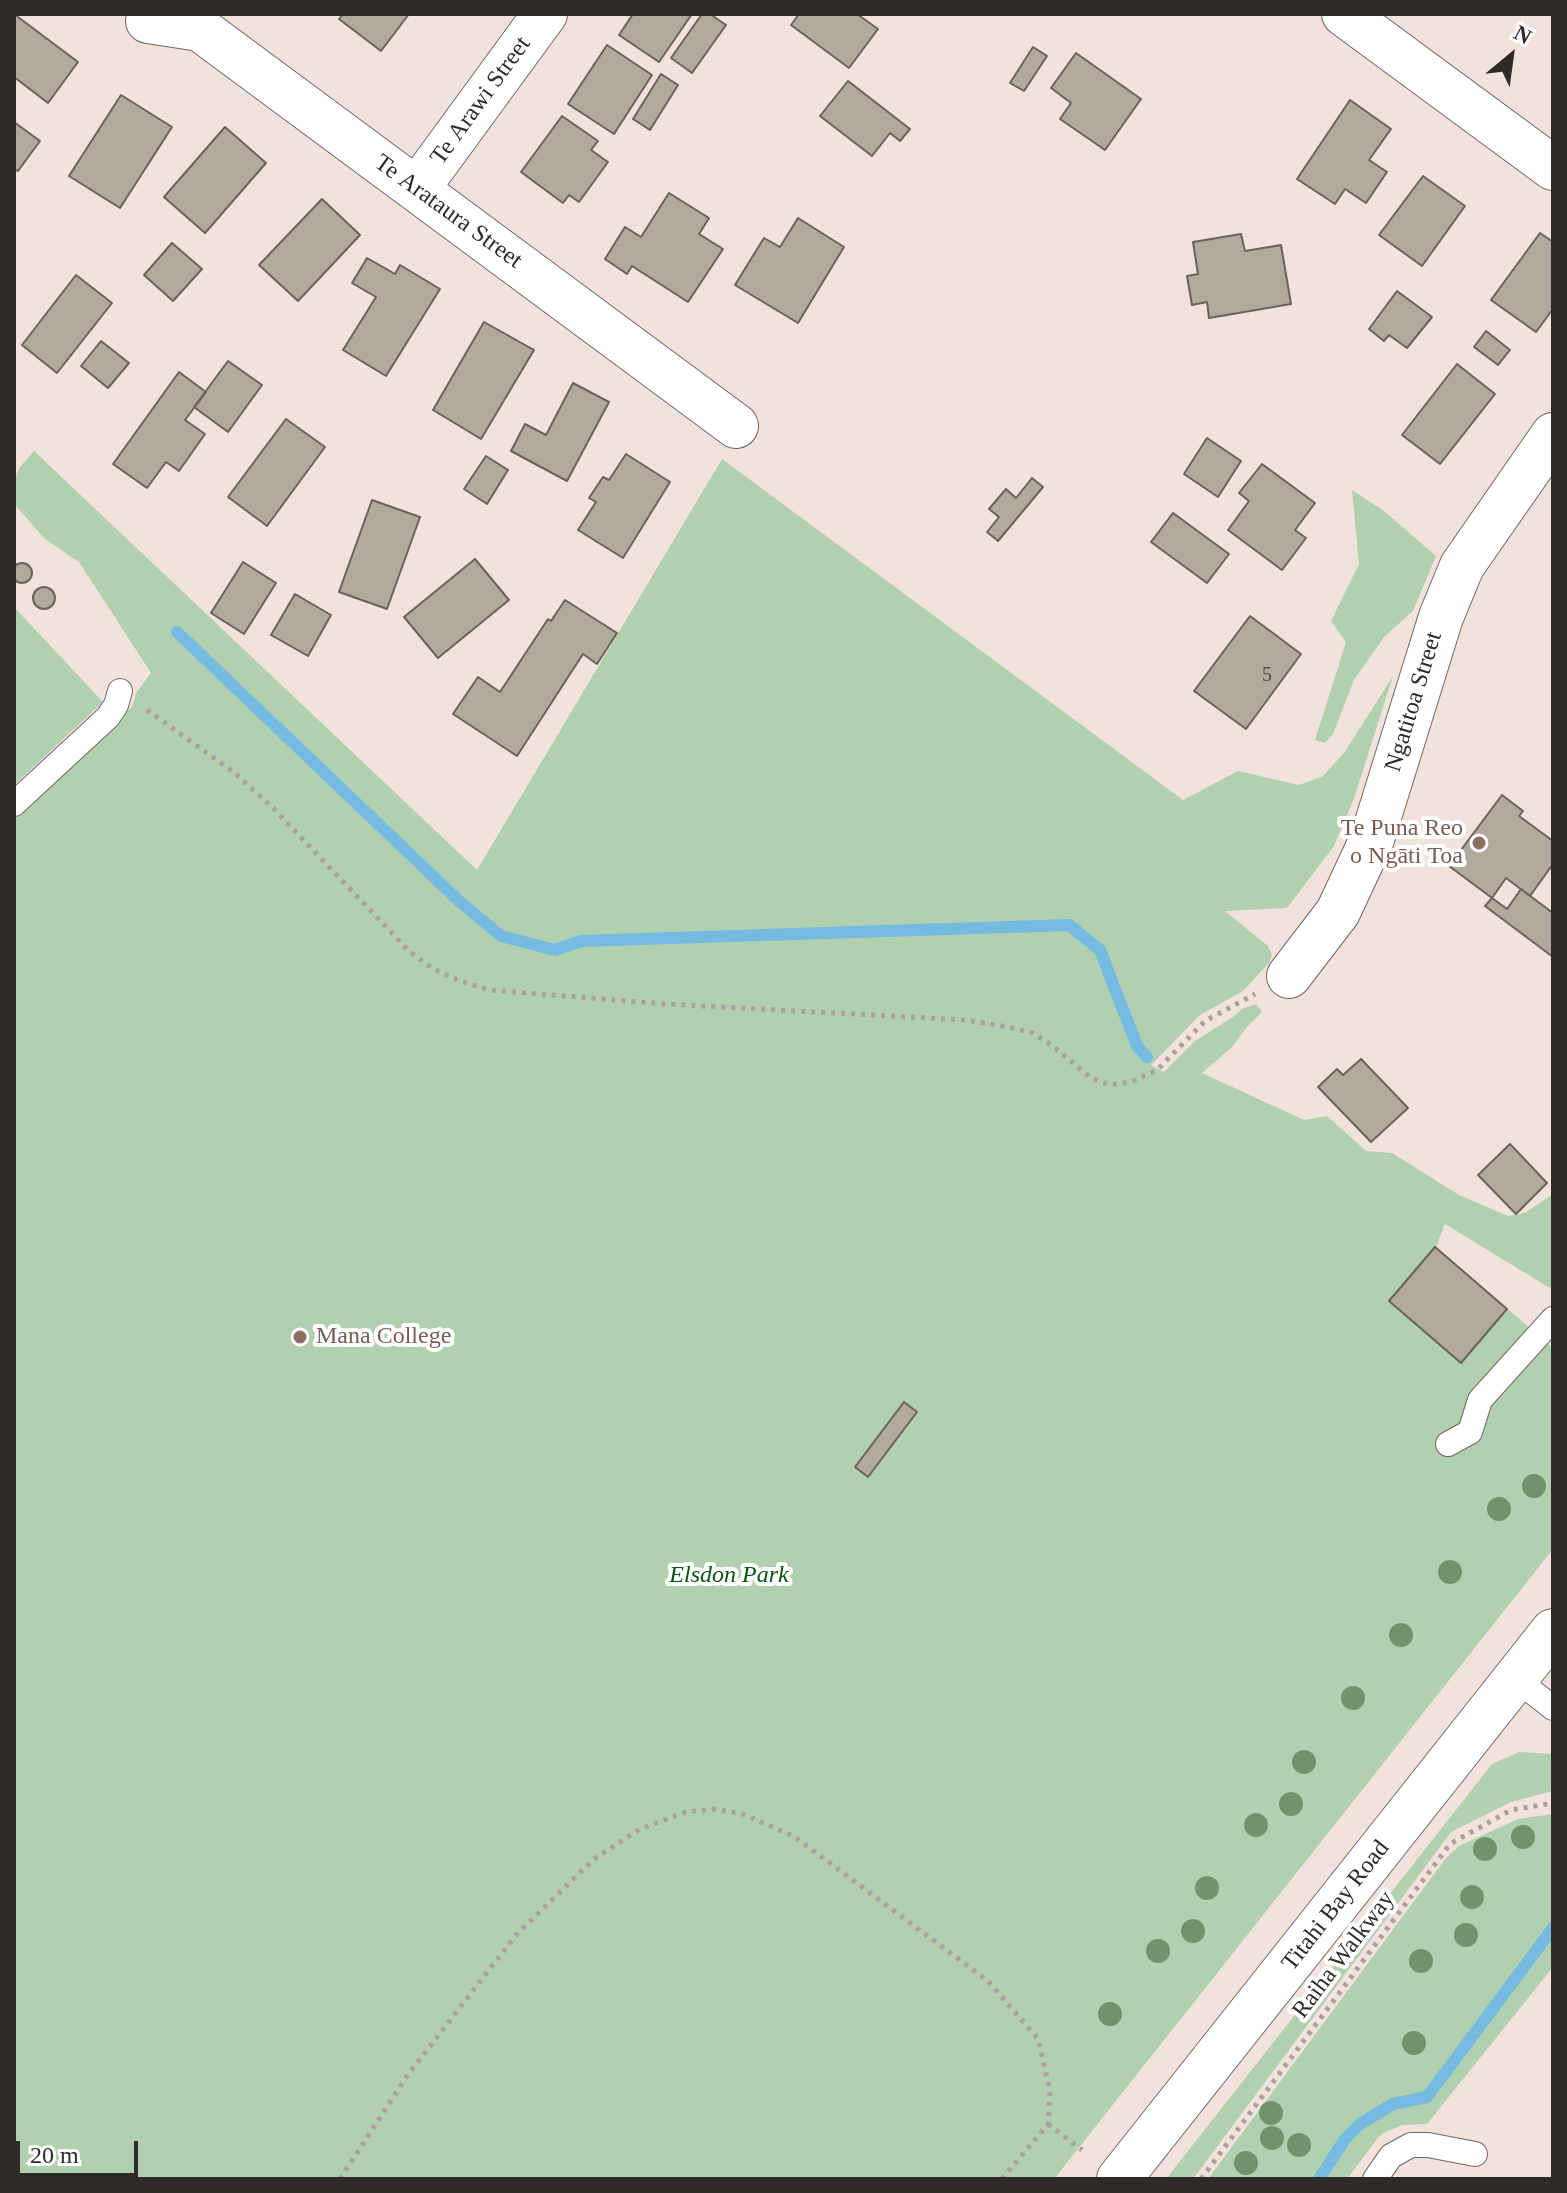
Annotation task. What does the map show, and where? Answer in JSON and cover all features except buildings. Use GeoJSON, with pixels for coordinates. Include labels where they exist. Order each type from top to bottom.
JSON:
{"type":"FeatureCollection","features":[{"type":"Feature","properties":{"kind":"street","name":"Te Arawi Street"},"geometry":{"type":"LineString","coordinates":[[417,189],[545,14]]}},
{"type":"Feature","properties":{"kind":"street"},"geometry":{"type":"LineString","coordinates":[[1344,14],[1553,168]]}},
{"type":"Feature","properties":{"kind":"street","name":"Te Arataura Street"},"geometry":{"type":"LineString","coordinates":[[148,21],[200,29],[736,426]]}},
{"type":"Feature","properties":{"kind":"street","name":"Ngatitoa Street"},"geometry":{"type":"LineString","coordinates":[[1289,976],[1338,912],[1372,839],[1441,617],[1462,566],[1553,435]]}},
{"type":"Feature","properties":{"kind":"street","name":"Titahi Bay Road"},"geometry":{"type":"LineString","coordinates":[[1119,2179],[1553,1631]]}},
{"type":"Feature","properties":{"kind":"lane"},"geometry":{"type":"LineString","coordinates":[[14,804],[108,717],[120,691]]}},
{"type":"Feature","properties":{"kind":"lane"},"geometry":{"type":"LineString","coordinates":[[1448,1444],[1470,1432],[1480,1400],[1553,1319]]}},
{"type":"Feature","properties":{"kind":"lane"},"geometry":{"type":"LineString","coordinates":[[1516,1679],[1553,1708]]}},
{"type":"Feature","properties":{"kind":"lane"},"geometry":{"type":"LineString","coordinates":[[1375,2179],[1391,2156],[1411,2145],[1475,2154]]}},
{"type":"Feature","properties":{"kind":"path"},"geometry":{"type":"LineString","coordinates":[[120,691],[235,773],[273,808],[410,952],[446,975],[489,990],[994,1024],[1033,1033],[1091,1078],[1110,1085],[1131,1082],[1157,1070],[1205,1021],[1289,976]]}},
{"type":"Feature","properties":{"kind":"path","name":"Raiha Walkway"},"geometry":{"type":"LineString","coordinates":[[1201,2179],[1450,1844],[1511,1810],[1553,1803]]}},
{"type":"Feature","properties":{"kind":"path"},"geometry":{"type":"LineString","coordinates":[[340,2179],[407,2076],[516,1935],[594,1859],[640,1829],[686,1812],[715,1809],[743,1814],[795,1837],[988,1981],[1038,2039],[1050,2091],[1048,2124],[1002,2179]]}},
{"type":"Feature","properties":{"kind":"path"},"geometry":{"type":"LineString","coordinates":[[1048,2124],[1082,2150]]}},
{"type":"Feature","properties":{"kind":"green space","name":"Elsdon Park"},"geometry":{"type":"Polygon","coordinates":[[[34,451],[477,870],[722,459],[1183,800],[1238,771],[1299,785],[1323,776],[1344,753],[1393,676],[1354,798],[1334,846],[1287,908],[1225,911],[1268,946],[1272,955],[1269,963],[1243,991],[1200,1015],[1151,1065],[1164,1072],[1195,1041],[1242,1009],[1256,1004],[1262,1012],[1232,1047],[1202,1073],[1304,1120],[1327,1116],[1366,1151],[1392,1153],[1459,1195],[1508,1216],[1525,1213],[1553,1194],[1553,1290],[1445,1224],[1436,1247],[1553,1348],[1553,1549],[1054,2179],[14,2179],[14,818],[132,707],[136,693],[151,673],[79,562],[45,539],[14,504],[14,484],[19,468],[34,451]]]}},
{"type":"Feature","properties":{"kind":"green space"},"geometry":{"type":"Polygon","coordinates":[[[1352,490],[1384,511],[1436,556],[1413,611],[1384,637],[1354,680],[1333,734],[1325,743],[1315,740],[1346,642],[1331,621],[1359,564],[1352,490]]]}},
{"type":"Feature","properties":{"kind":"green space"},"geometry":{"type":"Polygon","coordinates":[[[14,607],[103,702],[14,785],[14,607]]]}},
{"type":"Feature","properties":{"kind":"green space"},"geometry":{"type":"Polygon","coordinates":[[[1519,1752],[1553,1754],[1553,1791],[1511,1802],[1451,1832],[1193,2179],[1166,2179],[1492,1764],[1519,1752]]]}},
{"type":"Feature","properties":{"kind":"green space"},"geometry":{"type":"Polygon","coordinates":[[[1553,1814],[1553,1967],[1427,2124],[1402,2125],[1381,2134],[1347,2179],[1208,2179],[1446,1858],[1459,1846],[1518,1819],[1553,1814]]]}},
{"type":"Feature","properties":{"kind":"waterway"},"geometry":{"type":"LineString","coordinates":[[177,632],[459,901],[501,936],[555,950],[581,941],[1069,925],[1100,950],[1137,1046],[1147,1057]]}},
{"type":"Feature","properties":{"kind":"waterway"},"geometry":{"type":"LineString","coordinates":[[1319,2179],[1345,2139],[1360,2124],[1393,2104],[1427,2097],[1553,1928]]}},
{"type":"Feature","properties":{"kind":"place","name":"Te Puna Reo o Ngāti Toa"},"geometry":{"type":"Point","coordinates":[1479,843]}},
{"type":"Feature","properties":{"kind":"place","name":"Mana College"},"geometry":{"type":"Point","coordinates":[300,1337]}}]}
